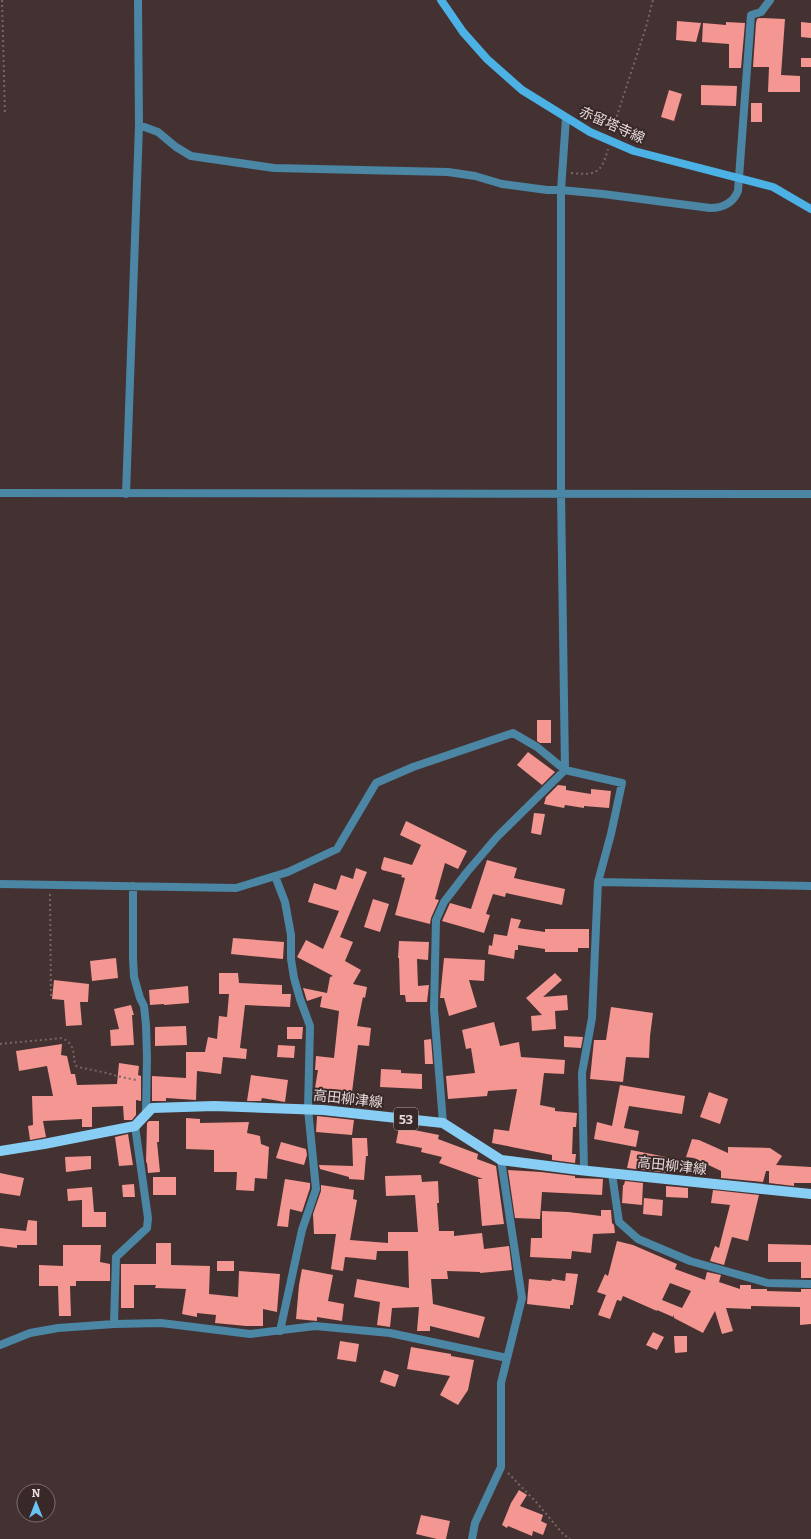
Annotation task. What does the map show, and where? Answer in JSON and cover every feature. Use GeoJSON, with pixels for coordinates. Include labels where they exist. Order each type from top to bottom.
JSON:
{"type":"FeatureCollection","features":[{"type":"Feature","properties":{"kind":"main road","name":"赤留塔寺線"},"geometry":{"type":"LineString","coordinates":[[441,0],[463,32],[487,59],[522,90],[590,132],[634,151],[773,187],[811,209]]}},
{"type":"Feature","properties":{"kind":"main road","name":"高田柳津線"},"geometry":{"type":"LineString","coordinates":[[135,1126],[152,1108],[160,1107],[214,1106],[308,1110],[443,1124],[502,1160],[612,1174],[811,1194]]}},
{"type":"Feature","properties":{"kind":"main road"},"geometry":{"type":"LineString","coordinates":[[0,1151],[135,1126]]}},
{"type":"Feature","properties":{"kind":"street"},"geometry":{"type":"LineString","coordinates":[[126,494],[139,125],[138,0]]}},
{"type":"Feature","properties":{"kind":"street"},"geometry":{"type":"LineString","coordinates":[[139,125],[158,132],[176,147],[191,156],[274,168],[448,172],[475,176],[502,184],[715,208],[730,203],[735,198],[738,191],[751,15],[760,12],[770,0]]}},
{"type":"Feature","properties":{"kind":"street"},"geometry":{"type":"LineString","coordinates":[[443,1124],[434,1009],[436,920],[444,902],[467,872],[497,838],[565,770],[561,492],[561,190],[566,118]]}},
{"type":"Feature","properties":{"kind":"street"},"geometry":{"type":"LineString","coordinates":[[0,493],[126,494],[561,492],[811,494]]}},
{"type":"Feature","properties":{"kind":"street"},"geometry":{"type":"LineString","coordinates":[[0,884],[236,888],[288,872],[337,849],[376,783],[413,767],[513,733],[537,747],[565,770],[622,783],[611,834],[598,882],[592,1018],[582,1073],[584,1170]]}},
{"type":"Feature","properties":{"kind":"street"},"geometry":{"type":"LineString","coordinates":[[275,876],[285,902],[291,935],[291,959],[294,978],[310,1026],[308,1110],[316,1189],[302,1230],[280,1330]]}},
{"type":"Feature","properties":{"kind":"street"},"geometry":{"type":"LineString","coordinates":[[598,882],[811,886]]}},
{"type":"Feature","properties":{"kind":"street"},"geometry":{"type":"LineString","coordinates":[[133,886],[133,958],[136,985],[144,1006],[147,1058],[146,1114]]}},
{"type":"Feature","properties":{"kind":"street"},"geometry":{"type":"LineString","coordinates":[[114,1324],[116,1257],[147,1228],[148,1218],[135,1126]]}},
{"type":"Feature","properties":{"kind":"street"},"geometry":{"type":"LineString","coordinates":[[472,1539],[474,1523],[501,1467],[501,1383],[522,1298],[513,1247],[502,1160]]}},
{"type":"Feature","properties":{"kind":"street"},"geometry":{"type":"LineString","coordinates":[[612,1174],[620,1222],[638,1239],[690,1261],[768,1283],[811,1284]]}},
{"type":"Feature","properties":{"kind":"street"},"geometry":{"type":"LineString","coordinates":[[0,1345],[30,1333],[58,1328],[114,1324],[161,1323],[250,1334],[315,1326],[390,1333],[507,1358]]}},
{"type":"Feature","properties":{"kind":"path"},"geometry":{"type":"LineString","coordinates":[[2,0],[5,115]]}},
{"type":"Feature","properties":{"kind":"path"},"geometry":{"type":"LineString","coordinates":[[562,172],[592,174],[597,172],[606,157],[612,130],[624,98],[653,0]]}},
{"type":"Feature","properties":{"kind":"path"},"geometry":{"type":"LineString","coordinates":[[50,884],[51,997]]}},
{"type":"Feature","properties":{"kind":"path"},"geometry":{"type":"LineString","coordinates":[[0,1044],[62,1038],[69,1041],[73,1047],[75,1064],[78,1067],[129,1079],[146,1081]]}},
{"type":"Feature","properties":{"kind":"path"},"geometry":{"type":"LineString","coordinates":[[501,1467],[515,1479],[558,1529],[570,1539]]}},
{"type":"Feature","properties":{"kind":"building"},"geometry":{"type":"Polygon","coordinates":[[[757,19],[785,19],[781,75],[800,76],[800,92],[768,92],[769,67],[753,67],[756,23],[757,19]]]}},
{"type":"Feature","properties":{"kind":"building"},"geometry":{"type":"Polygon","coordinates":[[[677,21],[701,23],[696,42],[676,40],[677,21]]]}},
{"type":"Feature","properties":{"kind":"building"},"geometry":{"type":"Polygon","coordinates":[[[726,22],[745,23],[741,68],[729,68],[729,44],[702,42],[703,23],[726,25],[726,22]]]}},
{"type":"Feature","properties":{"kind":"building"},"geometry":{"type":"Polygon","coordinates":[[[801,22],[811,23],[811,38],[801,37],[801,22]]]}},
{"type":"Feature","properties":{"kind":"building"},"geometry":{"type":"Polygon","coordinates":[[[801,58],[811,58],[811,67],[801,67],[801,58]]]}},
{"type":"Feature","properties":{"kind":"building"},"geometry":{"type":"Polygon","coordinates":[[[701,85],[737,86],[736,106],[701,105],[701,85]]]}},
{"type":"Feature","properties":{"kind":"building"},"geometry":{"type":"Polygon","coordinates":[[[669,90],[682,94],[674,121],[661,117],[669,90]]]}},
{"type":"Feature","properties":{"kind":"building"},"geometry":{"type":"Polygon","coordinates":[[[751,103],[762,103],[762,122],[751,122],[751,103]]]}},
{"type":"Feature","properties":{"kind":"building"},"geometry":{"type":"Polygon","coordinates":[[[537,720],[551,720],[551,743],[540,743],[537,741],[537,720]]]}},
{"type":"Feature","properties":{"kind":"building"},"geometry":{"type":"Polygon","coordinates":[[[528,752],[555,772],[542,785],[517,765],[528,752]]]}},
{"type":"Feature","properties":{"kind":"building"},"geometry":{"type":"Polygon","coordinates":[[[558,785],[566,786],[566,790],[591,794],[591,789],[611,791],[609,808],[584,806],[584,808],[565,805],[564,808],[544,804],[546,797],[558,785]]]}},
{"type":"Feature","properties":{"kind":"building"},"geometry":{"type":"Polygon","coordinates":[[[534,813],[545,814],[541,835],[531,833],[534,813]]]}},
{"type":"Feature","properties":{"kind":"building"},"geometry":{"type":"Polygon","coordinates":[[[406,821],[467,851],[458,869],[445,863],[435,899],[439,900],[430,924],[395,915],[405,878],[401,877],[402,875],[382,870],[381,868],[384,857],[412,865],[421,845],[400,835],[406,821]]]}},
{"type":"Feature","properties":{"kind":"building"},"geometry":{"type":"Polygon","coordinates":[[[487,860],[517,868],[514,878],[565,889],[562,905],[506,893],[505,897],[493,894],[486,914],[490,915],[484,933],[442,921],[450,903],[471,909],[487,860]]]}},
{"type":"Feature","properties":{"kind":"building"},"geometry":{"type":"Polygon","coordinates":[[[356,868],[367,872],[340,937],[353,942],[345,961],[361,970],[353,984],[367,987],[365,998],[363,997],[357,1026],[371,1028],[369,1046],[358,1045],[351,1100],[314,1094],[318,1070],[315,1070],[316,1056],[334,1058],[339,1011],[320,1007],[322,996],[307,1001],[303,988],[327,993],[330,977],[333,976],[297,957],[306,940],[323,949],[339,911],[308,902],[314,883],[336,890],[341,875],[353,879],[356,868]]]}},
{"type":"Feature","properties":{"kind":"building"},"geometry":{"type":"Polygon","coordinates":[[[373,899],[389,904],[380,932],[364,927],[373,899]]]}},
{"type":"Feature","properties":{"kind":"building"},"geometry":{"type":"Polygon","coordinates":[[[511,918],[521,920],[518,928],[545,932],[545,929],[589,929],[589,948],[578,948],[578,952],[545,952],[545,949],[518,945],[518,950],[515,950],[514,959],[488,954],[489,945],[492,946],[494,934],[507,936],[511,918]]]}},
{"type":"Feature","properties":{"kind":"building"},"geometry":{"type":"Polygon","coordinates":[[[233,938],[284,942],[283,959],[231,954],[233,938]]]}},
{"type":"Feature","properties":{"kind":"building"},"geometry":{"type":"Polygon","coordinates":[[[399,941],[429,942],[428,960],[417,959],[418,986],[429,985],[427,1002],[406,1002],[405,995],[400,995],[398,958],[399,941]]]}},
{"type":"Feature","properties":{"kind":"building"},"geometry":{"type":"Polygon","coordinates":[[[116,958],[118,978],[92,981],[90,961],[116,958]]]}},
{"type":"Feature","properties":{"kind":"building"},"geometry":{"type":"Polygon","coordinates":[[[444,958],[485,960],[484,981],[469,980],[477,1007],[449,1016],[444,998],[440,998],[444,958]]]}},
{"type":"Feature","properties":{"kind":"building"},"geometry":{"type":"Polygon","coordinates":[[[219,973],[238,973],[239,983],[282,985],[282,994],[291,994],[290,1007],[245,1005],[240,1048],[247,1049],[246,1059],[223,1057],[221,1074],[197,1071],[196,1100],[166,1098],[166,1101],[152,1101],[152,1076],[186,1078],[186,1052],[205,1052],[208,1037],[217,1039],[219,1016],[227,1017],[229,994],[219,994],[219,973]]]}},
{"type":"Feature","properties":{"kind":"building"},"geometry":{"type":"Polygon","coordinates":[[[555,973],[562,980],[543,997],[567,995],[568,1010],[555,1011],[556,1029],[532,1031],[531,1016],[542,1015],[526,998],[555,973]]]}},
{"type":"Feature","properties":{"kind":"building"},"geometry":{"type":"Polygon","coordinates":[[[54,980],[89,984],[88,1002],[80,1002],[82,1025],[66,1026],[64,1000],[52,999],[54,980]]]}},
{"type":"Feature","properties":{"kind":"building"},"geometry":{"type":"Polygon","coordinates":[[[188,986],[189,1003],[150,1005],[149,990],[188,986]]]}},
{"type":"Feature","properties":{"kind":"building"},"geometry":{"type":"Polygon","coordinates":[[[131,1005],[134,1015],[132,1015],[134,1045],[111,1046],[110,1030],[119,1029],[114,1009],[131,1005]]]}},
{"type":"Feature","properties":{"kind":"building"},"geometry":{"type":"Polygon","coordinates":[[[611,1007],[653,1013],[649,1058],[626,1057],[623,1082],[590,1079],[594,1040],[606,1040],[611,1007]]]}},
{"type":"Feature","properties":{"kind":"building"},"geometry":{"type":"Polygon","coordinates":[[[494,1022],[500,1046],[519,1042],[521,1057],[565,1060],[564,1074],[544,1073],[540,1105],[555,1108],[555,1111],[577,1113],[576,1127],[573,1127],[572,1154],[576,1154],[575,1163],[552,1160],[552,1155],[492,1143],[494,1129],[509,1131],[517,1089],[488,1091],[487,1096],[448,1099],[446,1076],[475,1073],[471,1048],[466,1049],[462,1030],[494,1022]]]}},
{"type":"Feature","properties":{"kind":"building"},"geometry":{"type":"Polygon","coordinates":[[[186,1026],[187,1045],[155,1046],[155,1027],[186,1026]]]}},
{"type":"Feature","properties":{"kind":"building"},"geometry":{"type":"Polygon","coordinates":[[[287,1027],[303,1027],[302,1039],[287,1039],[287,1027]]]}},
{"type":"Feature","properties":{"kind":"building"},"geometry":{"type":"Polygon","coordinates":[[[564,1036],[583,1037],[581,1048],[564,1047],[564,1036]]]}},
{"type":"Feature","properties":{"kind":"building"},"geometry":{"type":"Polygon","coordinates":[[[431,1039],[433,1064],[425,1064],[424,1040],[431,1039]]]}},
{"type":"Feature","properties":{"kind":"building"},"geometry":{"type":"Polygon","coordinates":[[[62,1044],[61,1055],[67,1056],[71,1074],[75,1074],[77,1085],[117,1084],[119,1063],[139,1066],[138,1075],[141,1076],[141,1101],[136,1100],[136,1115],[132,1120],[124,1120],[123,1106],[92,1107],[92,1127],[82,1127],[82,1119],[43,1121],[46,1137],[30,1140],[28,1126],[33,1125],[32,1096],[53,1096],[47,1066],[19,1071],[16,1051],[62,1044]]]}},
{"type":"Feature","properties":{"kind":"building"},"geometry":{"type":"Polygon","coordinates":[[[278,1045],[295,1046],[294,1058],[277,1057],[278,1045]]]}},
{"type":"Feature","properties":{"kind":"building"},"geometry":{"type":"Polygon","coordinates":[[[381,1069],[401,1070],[401,1073],[422,1074],[422,1089],[380,1087],[381,1069]]]}},
{"type":"Feature","properties":{"kind":"building"},"geometry":{"type":"Polygon","coordinates":[[[251,1075],[288,1080],[285,1102],[262,1098],[261,1101],[247,1101],[251,1075]]]}},
{"type":"Feature","properties":{"kind":"building"},"geometry":{"type":"Polygon","coordinates":[[[620,1085],[685,1096],[682,1114],[629,1106],[624,1128],[639,1131],[636,1147],[594,1139],[597,1122],[612,1126],[620,1085]]]}},
{"type":"Feature","properties":{"kind":"building"},"geometry":{"type":"Polygon","coordinates":[[[709,1092],[728,1099],[720,1124],[700,1117],[709,1092]]]}},
{"type":"Feature","properties":{"kind":"building"},"geometry":{"type":"Polygon","coordinates":[[[317,1116],[354,1120],[352,1135],[316,1132],[317,1116]]]}},
{"type":"Feature","properties":{"kind":"building"},"geometry":{"type":"Polygon","coordinates":[[[186,1118],[200,1119],[200,1123],[249,1122],[247,1133],[260,1136],[261,1144],[269,1147],[267,1179],[255,1178],[254,1191],[236,1190],[237,1172],[214,1172],[214,1150],[186,1149],[186,1118]]]}},
{"type":"Feature","properties":{"kind":"building"},"geometry":{"type":"Polygon","coordinates":[[[149,1121],[159,1121],[159,1142],[157,1142],[160,1172],[148,1173],[146,1162],[147,1123],[149,1121]]]}},
{"type":"Feature","properties":{"kind":"building"},"geometry":{"type":"Polygon","coordinates":[[[399,1127],[439,1135],[438,1139],[478,1154],[477,1159],[496,1166],[504,1224],[482,1226],[478,1179],[483,1179],[439,1163],[442,1157],[421,1152],[422,1148],[396,1143],[399,1127]]]}},
{"type":"Feature","properties":{"kind":"building"},"geometry":{"type":"Polygon","coordinates":[[[128,1134],[133,1165],[119,1166],[115,1137],[128,1134]]]}},
{"type":"Feature","properties":{"kind":"building"},"geometry":{"type":"Polygon","coordinates":[[[352,1138],[367,1138],[368,1156],[366,1156],[364,1180],[349,1179],[349,1177],[320,1169],[319,1165],[353,1166],[352,1138]]]}},
{"type":"Feature","properties":{"kind":"building"},"geometry":{"type":"Polygon","coordinates":[[[692,1139],[699,1140],[728,1153],[728,1147],[770,1148],[782,1156],[776,1165],[811,1167],[811,1183],[794,1183],[794,1186],[769,1183],[769,1171],[766,1171],[763,1182],[721,1178],[721,1171],[694,1158],[686,1157],[692,1139]]]}},
{"type":"Feature","properties":{"kind":"building"},"geometry":{"type":"Polygon","coordinates":[[[281,1142],[306,1149],[307,1155],[304,1165],[276,1158],[281,1142]]]}},
{"type":"Feature","properties":{"kind":"building"},"geometry":{"type":"Polygon","coordinates":[[[631,1150],[671,1158],[669,1173],[627,1168],[631,1150]]]}},
{"type":"Feature","properties":{"kind":"building"},"geometry":{"type":"Polygon","coordinates":[[[91,1156],[91,1169],[66,1172],[65,1157],[91,1156]]]}},
{"type":"Feature","properties":{"kind":"building"},"geometry":{"type":"Polygon","coordinates":[[[508,1170],[575,1176],[575,1178],[603,1179],[602,1195],[542,1192],[540,1219],[515,1218],[508,1170]]]}},
{"type":"Feature","properties":{"kind":"building"},"geometry":{"type":"Polygon","coordinates":[[[0,1173],[24,1178],[20,1196],[0,1193],[0,1173]]]}},
{"type":"Feature","properties":{"kind":"building"},"geometry":{"type":"Polygon","coordinates":[[[421,1175],[422,1182],[438,1181],[439,1203],[437,1203],[439,1231],[454,1231],[454,1236],[482,1233],[484,1249],[509,1246],[512,1270],[480,1273],[447,1271],[448,1279],[431,1279],[433,1304],[485,1317],[479,1338],[430,1326],[430,1331],[417,1331],[419,1307],[392,1308],[390,1327],[377,1325],[380,1302],[354,1297],[357,1279],[409,1288],[408,1251],[377,1251],[376,1260],[345,1257],[343,1271],[331,1269],[336,1234],[314,1234],[313,1214],[321,1191],[321,1185],[354,1190],[353,1199],[357,1200],[350,1240],[388,1243],[388,1232],[418,1232],[415,1195],[386,1196],[385,1176],[421,1175]]]}},
{"type":"Feature","properties":{"kind":"building"},"geometry":{"type":"Polygon","coordinates":[[[153,1177],[176,1177],[176,1195],[153,1195],[153,1177]]]}},
{"type":"Feature","properties":{"kind":"building"},"geometry":{"type":"Polygon","coordinates":[[[285,1179],[310,1183],[310,1188],[302,1212],[290,1209],[288,1227],[277,1226],[285,1179]]]}},
{"type":"Feature","properties":{"kind":"building"},"geometry":{"type":"Polygon","coordinates":[[[625,1181],[643,1183],[642,1205],[622,1203],[623,1185],[625,1181]]]}},
{"type":"Feature","properties":{"kind":"building"},"geometry":{"type":"Polygon","coordinates":[[[134,1184],[135,1197],[123,1197],[122,1185],[134,1184]]]}},
{"type":"Feature","properties":{"kind":"building"},"geometry":{"type":"Polygon","coordinates":[[[666,1186],[688,1188],[688,1198],[666,1197],[666,1186]]]}},
{"type":"Feature","properties":{"kind":"building"},"geometry":{"type":"Polygon","coordinates":[[[92,1187],[94,1212],[106,1212],[106,1227],[82,1227],[82,1200],[68,1201],[67,1189],[92,1187]]]}},
{"type":"Feature","properties":{"kind":"building"},"geometry":{"type":"Polygon","coordinates":[[[713,1190],[759,1195],[748,1241],[732,1237],[724,1265],[710,1261],[715,1246],[719,1248],[730,1205],[711,1203],[713,1190]]]}},
{"type":"Feature","properties":{"kind":"building"},"geometry":{"type":"Polygon","coordinates":[[[644,1198],[663,1200],[662,1216],[643,1214],[644,1198]]]}},
{"type":"Feature","properties":{"kind":"building"},"geometry":{"type":"Polygon","coordinates":[[[601,1210],[611,1210],[612,1223],[614,1225],[615,1233],[593,1234],[591,1253],[572,1251],[571,1259],[530,1257],[531,1238],[542,1238],[542,1211],[601,1216],[601,1210]]]}},
{"type":"Feature","properties":{"kind":"building"},"geometry":{"type":"Polygon","coordinates":[[[28,1220],[37,1221],[37,1245],[17,1245],[17,1248],[0,1246],[0,1228],[26,1231],[28,1220]]]}},
{"type":"Feature","properties":{"kind":"building"},"geometry":{"type":"Polygon","coordinates":[[[617,1241],[633,1245],[677,1264],[675,1269],[705,1280],[707,1272],[721,1275],[719,1282],[740,1289],[740,1285],[751,1285],[751,1289],[767,1289],[767,1291],[801,1292],[801,1289],[811,1289],[811,1324],[800,1325],[800,1307],[751,1306],[751,1309],[726,1308],[733,1331],[722,1334],[715,1311],[703,1333],[674,1318],[674,1315],[673,1317],[623,1296],[621,1301],[617,1300],[610,1319],[598,1315],[606,1295],[597,1292],[605,1274],[608,1276],[617,1241]],[[670,1283],[662,1300],[682,1308],[691,1291],[670,1283]]]}},
{"type":"Feature","properties":{"kind":"building"},"geometry":{"type":"Polygon","coordinates":[[[156,1243],[171,1243],[171,1265],[210,1266],[209,1294],[238,1297],[239,1271],[280,1274],[277,1312],[263,1309],[263,1326],[215,1323],[216,1315],[197,1313],[197,1317],[182,1314],[186,1289],[155,1288],[156,1285],[134,1285],[134,1308],[121,1308],[121,1264],[156,1264],[156,1243]]]}},
{"type":"Feature","properties":{"kind":"building"},"geometry":{"type":"Polygon","coordinates":[[[768,1244],[811,1245],[811,1278],[801,1278],[801,1262],[768,1262],[768,1244]]]}},
{"type":"Feature","properties":{"kind":"building"},"geometry":{"type":"Polygon","coordinates":[[[63,1245],[101,1245],[100,1262],[110,1264],[110,1281],[76,1281],[76,1286],[70,1286],[71,1316],[59,1316],[58,1286],[39,1286],[39,1265],[63,1266],[63,1245]]]}},
{"type":"Feature","properties":{"kind":"building"},"geometry":{"type":"Polygon","coordinates":[[[217,1261],[234,1261],[234,1271],[217,1271],[217,1261]]]}},
{"type":"Feature","properties":{"kind":"building"},"geometry":{"type":"Polygon","coordinates":[[[302,1269],[333,1275],[328,1301],[344,1304],[342,1321],[317,1317],[317,1321],[296,1319],[302,1269]]]}},
{"type":"Feature","properties":{"kind":"building"},"geometry":{"type":"Polygon","coordinates":[[[566,1273],[578,1274],[573,1305],[570,1305],[570,1309],[527,1304],[529,1279],[551,1281],[552,1279],[565,1281],[566,1273]]]}},
{"type":"Feature","properties":{"kind":"building"},"geometry":{"type":"Polygon","coordinates":[[[653,1332],[664,1337],[657,1350],[646,1345],[653,1332]]]}},
{"type":"Feature","properties":{"kind":"building"},"geometry":{"type":"Polygon","coordinates":[[[674,1336],[687,1336],[687,1352],[675,1353],[674,1336]]]}},
{"type":"Feature","properties":{"kind":"building"},"geometry":{"type":"Polygon","coordinates":[[[340,1341],[359,1344],[356,1362],[337,1359],[340,1341]]]}},
{"type":"Feature","properties":{"kind":"building"},"geometry":{"type":"Polygon","coordinates":[[[411,1347],[451,1354],[451,1356],[474,1360],[468,1390],[458,1405],[440,1395],[450,1376],[407,1369],[411,1347]]]}},
{"type":"Feature","properties":{"kind":"building"},"geometry":{"type":"Polygon","coordinates":[[[384,1370],[399,1375],[395,1387],[380,1382],[384,1370]]]}},
{"type":"Feature","properties":{"kind":"building"},"geometry":{"type":"Polygon","coordinates":[[[519,1490],[527,1495],[520,1506],[543,1515],[541,1521],[547,1524],[543,1535],[533,1531],[532,1536],[502,1525],[511,1503],[519,1490]]]}},
{"type":"Feature","properties":{"kind":"building"},"geometry":{"type":"Polygon","coordinates":[[[421,1515],[450,1521],[446,1539],[437,1539],[416,1534],[421,1515]]]}}]}
